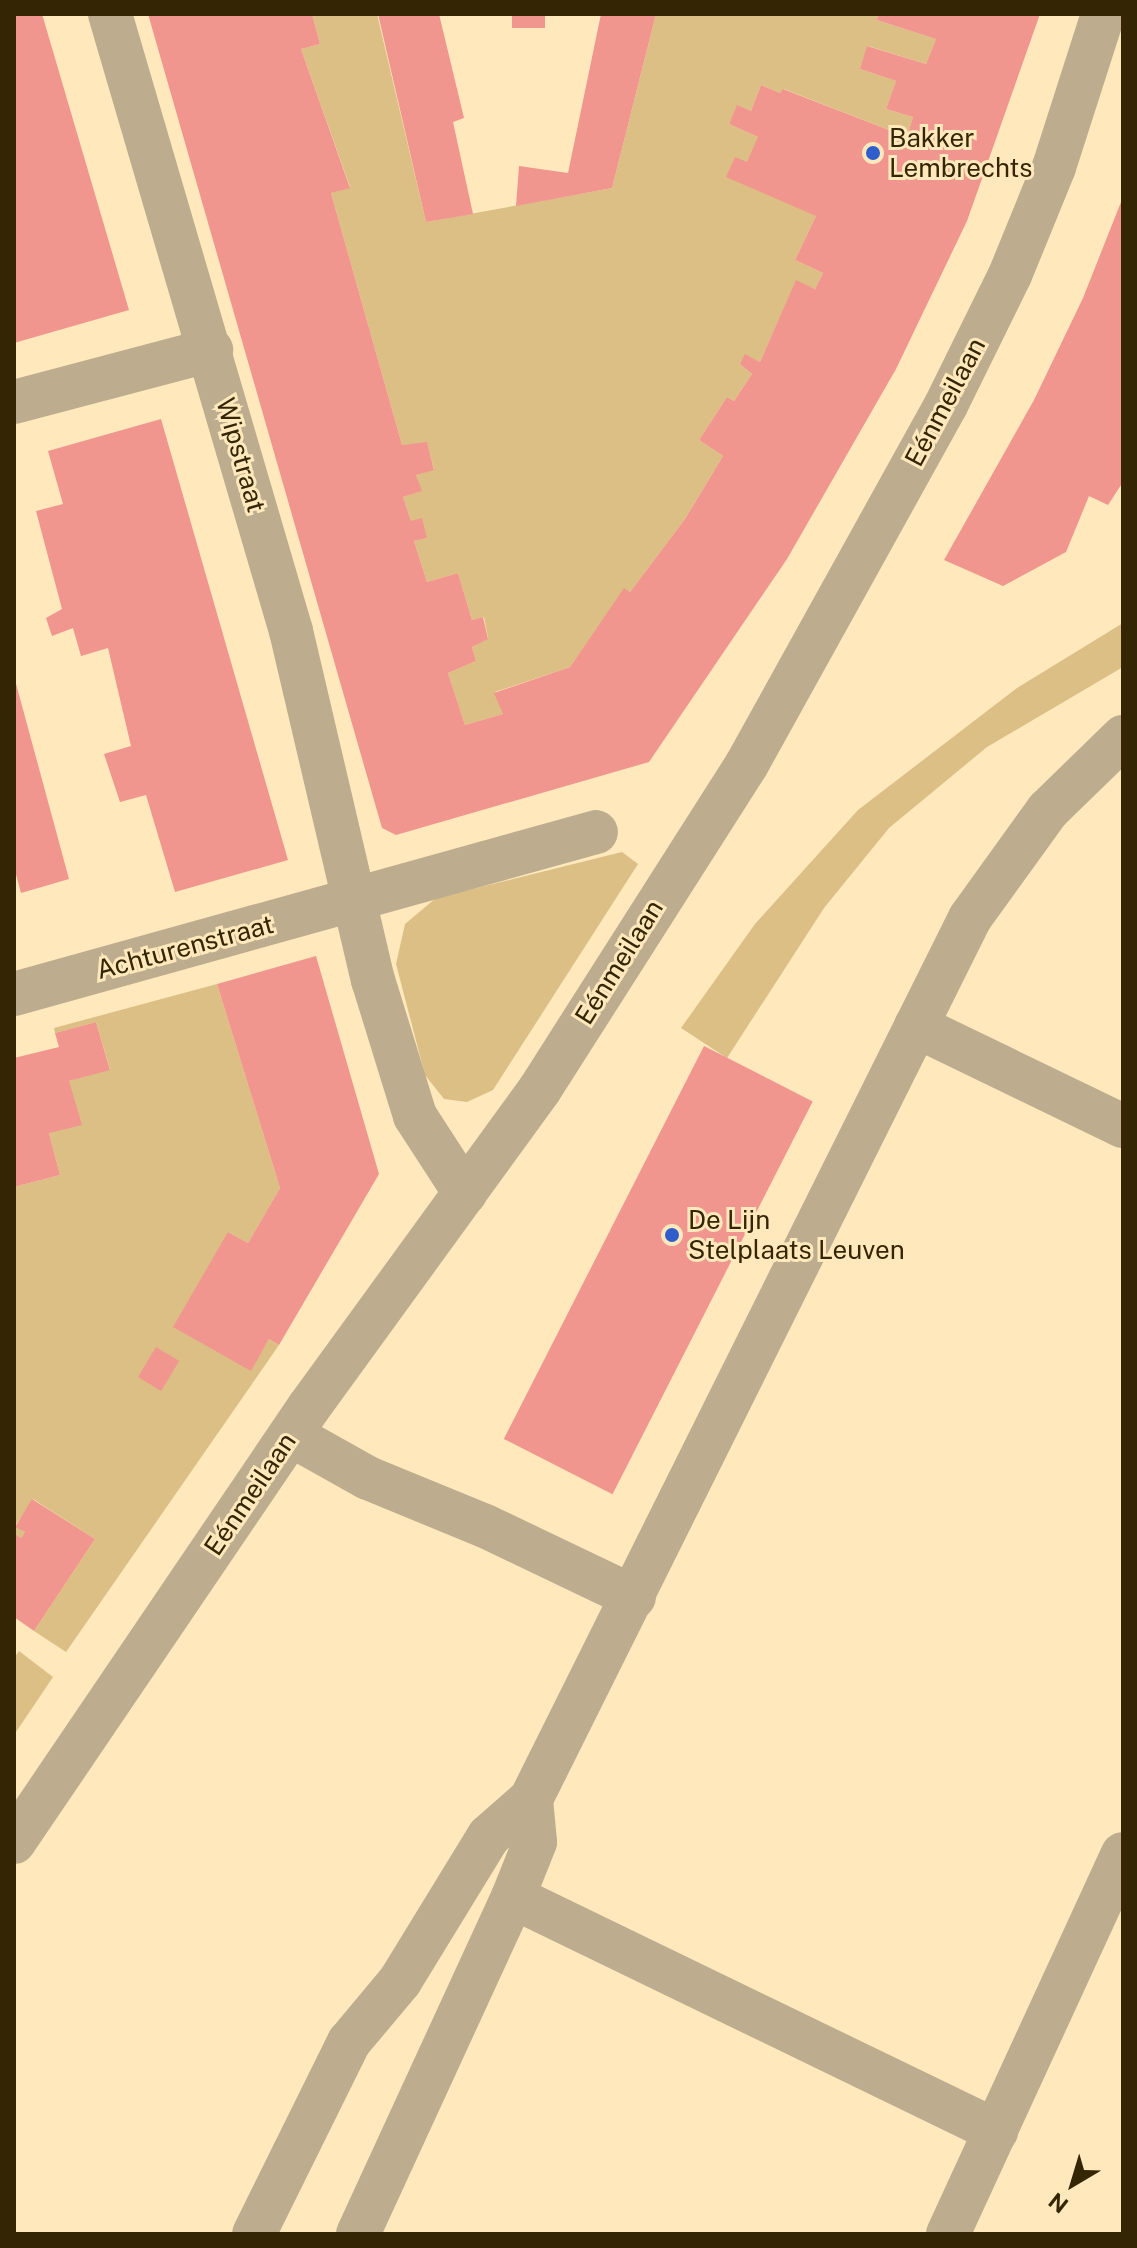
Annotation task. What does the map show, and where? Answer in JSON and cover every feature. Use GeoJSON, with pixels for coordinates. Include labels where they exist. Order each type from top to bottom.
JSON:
{"type":"FeatureCollection","features":[{"type":"Feature","properties":{"kind":"street","name":"Wipstraat"},"geometry":{"type":"LineString","coordinates":[[110,14],[291,631],[373,980],[415,1116],[465,1193]]}},
{"type":"Feature","properties":{"kind":"street","name":"Eénmeilaan"},"geometry":{"type":"LineString","coordinates":[[14,1842],[300,1421],[540,1089],[747,764],[946,405],[1037,207],[1103,14]]}},
{"type":"Feature","properties":{"kind":"street"},"geometry":{"type":"LineString","coordinates":[[14,402],[211,350]]}},
{"type":"Feature","properties":{"kind":"street"},"geometry":{"type":"LineString","coordinates":[[254,2234],[349,2042],[400,1981],[489,1836],[531,1799],[970,918],[1048,810],[1123,737]]}},
{"type":"Feature","properties":{"kind":"street"},"geometry":{"type":"LineString","coordinates":[[356,899],[596,832]]}},
{"type":"Feature","properties":{"kind":"street","name":"Achturenstraat"},"geometry":{"type":"LineString","coordinates":[[15,991],[356,899]]}},
{"type":"Feature","properties":{"kind":"street"},"geometry":{"type":"LineString","coordinates":[[916,1026],[1123,1126]]}},
{"type":"Feature","properties":{"kind":"street"},"geometry":{"type":"LineString","coordinates":[[300,1421],[368,1478],[485,1526],[634,1597]]}},
{"type":"Feature","properties":{"kind":"street"},"geometry":{"type":"LineString","coordinates":[[358,2234],[513,1897],[535,1842],[531,1799]]}},
{"type":"Feature","properties":{"kind":"street"},"geometry":{"type":"LineString","coordinates":[[948,2234],[1123,1854]]}},
{"type":"Feature","properties":{"kind":"street"},"geometry":{"type":"LineString","coordinates":[[513,1897],[996,2131]]}},
{"type":"Feature","properties":{"kind":"shaded area"},"geometry":{"type":"Polygon","coordinates":[[[312,14],[377,14],[426,222],[612,188],[656,14],[878,14],[877,20],[936,39],[926,64],[868,46],[860,69],[896,81],[886,109],[913,117],[907,137],[784,89],[780,93],[761,85],[751,111],[737,106],[729,124],[758,137],[816,216],[795,260],[823,273],[815,289],[796,281],[760,362],[746,355],[740,364],[752,374],[734,401],[727,397],[699,440],[723,456],[685,519],[630,592],[624,589],[570,667],[495,692],[503,714],[465,725],[448,673],[476,661],[472,647],[488,638],[484,617],[472,620],[458,573],[427,582],[414,541],[427,538],[411,521],[403,497],[421,491],[416,475],[434,469],[427,443],[402,445],[331,193],[350,187],[301,49],[320,44],[312,14]]]}},
{"type":"Feature","properties":{"kind":"shaded area"},"geometry":{"type":"Polygon","coordinates":[[[1123,623],[1123,667],[987,747],[889,828],[824,908],[727,1058],[681,1028],[755,924],[858,810],[1017,688],[1123,623]]]}},
{"type":"Feature","properties":{"kind":"shaded area"},"geometry":{"type":"Polygon","coordinates":[[[622,852],[638,864],[493,1090],[467,1102],[444,1099],[425,1075],[396,964],[405,924],[436,898],[622,852]]]}},
{"type":"Feature","properties":{"kind":"shaded area"},"geometry":{"type":"Polygon","coordinates":[[[217,984],[280,1188],[248,1243],[228,1232],[251,1370],[269,1339],[279,1345],[66,1652],[34,1631],[95,1539],[33,1499],[15,1526],[25,1532],[21,1538],[14,1533],[14,1187],[60,1175],[49,1133],[69,1081],[110,1069],[96,1022],[55,1033],[54,1028],[217,984]]]}},
{"type":"Feature","properties":{"kind":"shaded area"},"geometry":{"type":"Polygon","coordinates":[[[19,1651],[53,1677],[14,1735],[14,1658],[19,1651]]]}},
{"type":"Feature","properties":{"kind":"building"},"geometry":{"type":"Polygon","coordinates":[[[14,14],[42,14],[129,310],[14,343],[14,14]]]}},
{"type":"Feature","properties":{"kind":"building"},"geometry":{"type":"Polygon","coordinates":[[[148,14],[312,14],[320,44],[301,49],[350,188],[331,193],[402,445],[427,442],[434,470],[416,475],[422,491],[403,497],[411,521],[422,518],[427,538],[414,541],[427,582],[458,573],[472,620],[483,617],[488,639],[472,647],[476,661],[448,673],[465,725],[503,714],[494,693],[570,667],[624,588],[630,592],[685,519],[723,456],[699,440],[727,397],[734,401],[752,374],[740,364],[745,354],[760,362],[796,280],[815,289],[823,273],[795,260],[816,216],[726,177],[735,157],[747,162],[758,137],[729,124],[737,105],[751,111],[761,85],[780,93],[783,89],[907,137],[913,117],[886,109],[896,81],[860,69],[867,46],[926,64],[936,39],[877,20],[878,14],[1040,14],[967,221],[896,369],[787,559],[649,762],[396,835],[382,828],[148,14]]]}},
{"type":"Feature","properties":{"kind":"building"},"geometry":{"type":"Polygon","coordinates":[[[378,14],[439,14],[464,118],[453,122],[473,214],[426,222],[378,14]]]}},
{"type":"Feature","properties":{"kind":"building"},"geometry":{"type":"Polygon","coordinates":[[[512,14],[545,14],[545,28],[512,28],[512,14]]]}},
{"type":"Feature","properties":{"kind":"building"},"geometry":{"type":"Polygon","coordinates":[[[601,14],[656,14],[612,188],[516,206],[519,166],[568,173],[601,14]]]}},
{"type":"Feature","properties":{"kind":"building"},"geometry":{"type":"Polygon","coordinates":[[[1123,197],[1123,482],[1108,505],[1089,496],[1066,552],[1003,586],[944,560],[1034,400],[1083,298],[1123,197]]]}},
{"type":"Feature","properties":{"kind":"building"},"geometry":{"type":"Polygon","coordinates":[[[161,419],[288,860],[175,892],[146,795],[120,802],[104,754],[131,746],[108,648],[81,656],[73,628],[52,636],[46,618],[62,609],[36,511],[63,504],[48,451],[161,419]]]}},
{"type":"Feature","properties":{"kind":"building"},"geometry":{"type":"Polygon","coordinates":[[[15,680],[69,879],[21,893],[14,867],[15,680]]]}},
{"type":"Feature","properties":{"kind":"building"},"geometry":{"type":"Polygon","coordinates":[[[316,956],[379,1174],[279,1345],[269,1339],[251,1371],[173,1327],[228,1232],[248,1243],[280,1188],[217,984],[316,956]]]}},
{"type":"Feature","properties":{"kind":"building"},"geometry":{"type":"Polygon","coordinates":[[[96,1022],[110,1070],[69,1081],[82,1125],[49,1133],[60,1175],[14,1187],[14,1058],[59,1047],[55,1033],[96,1022]]]}},
{"type":"Feature","properties":{"kind":"building","name":"De Lijn Stelplaats Leuven"},"geometry":{"type":"Polygon","coordinates":[[[704,1046],[813,1101],[612,1494],[504,1439],[704,1046]]]}},
{"type":"Feature","properties":{"kind":"building"},"geometry":{"type":"Polygon","coordinates":[[[156,1347],[179,1361],[161,1391],[138,1377],[156,1347]]]}},
{"type":"Feature","properties":{"kind":"building"},"geometry":{"type":"Polygon","coordinates":[[[32,1499],[95,1539],[34,1631],[14,1617],[14,1533],[21,1538],[25,1532],[15,1527],[32,1499]]]}},
{"type":"Feature","properties":{"kind":"place","name":"Bakker Lembrechts"},"geometry":{"type":"Point","coordinates":[873,153]}},
{"type":"Feature","properties":{"kind":"place","name":"De Lijn Stelplaats Leuven"},"geometry":{"type":"Point","coordinates":[672,1235]}}]}
